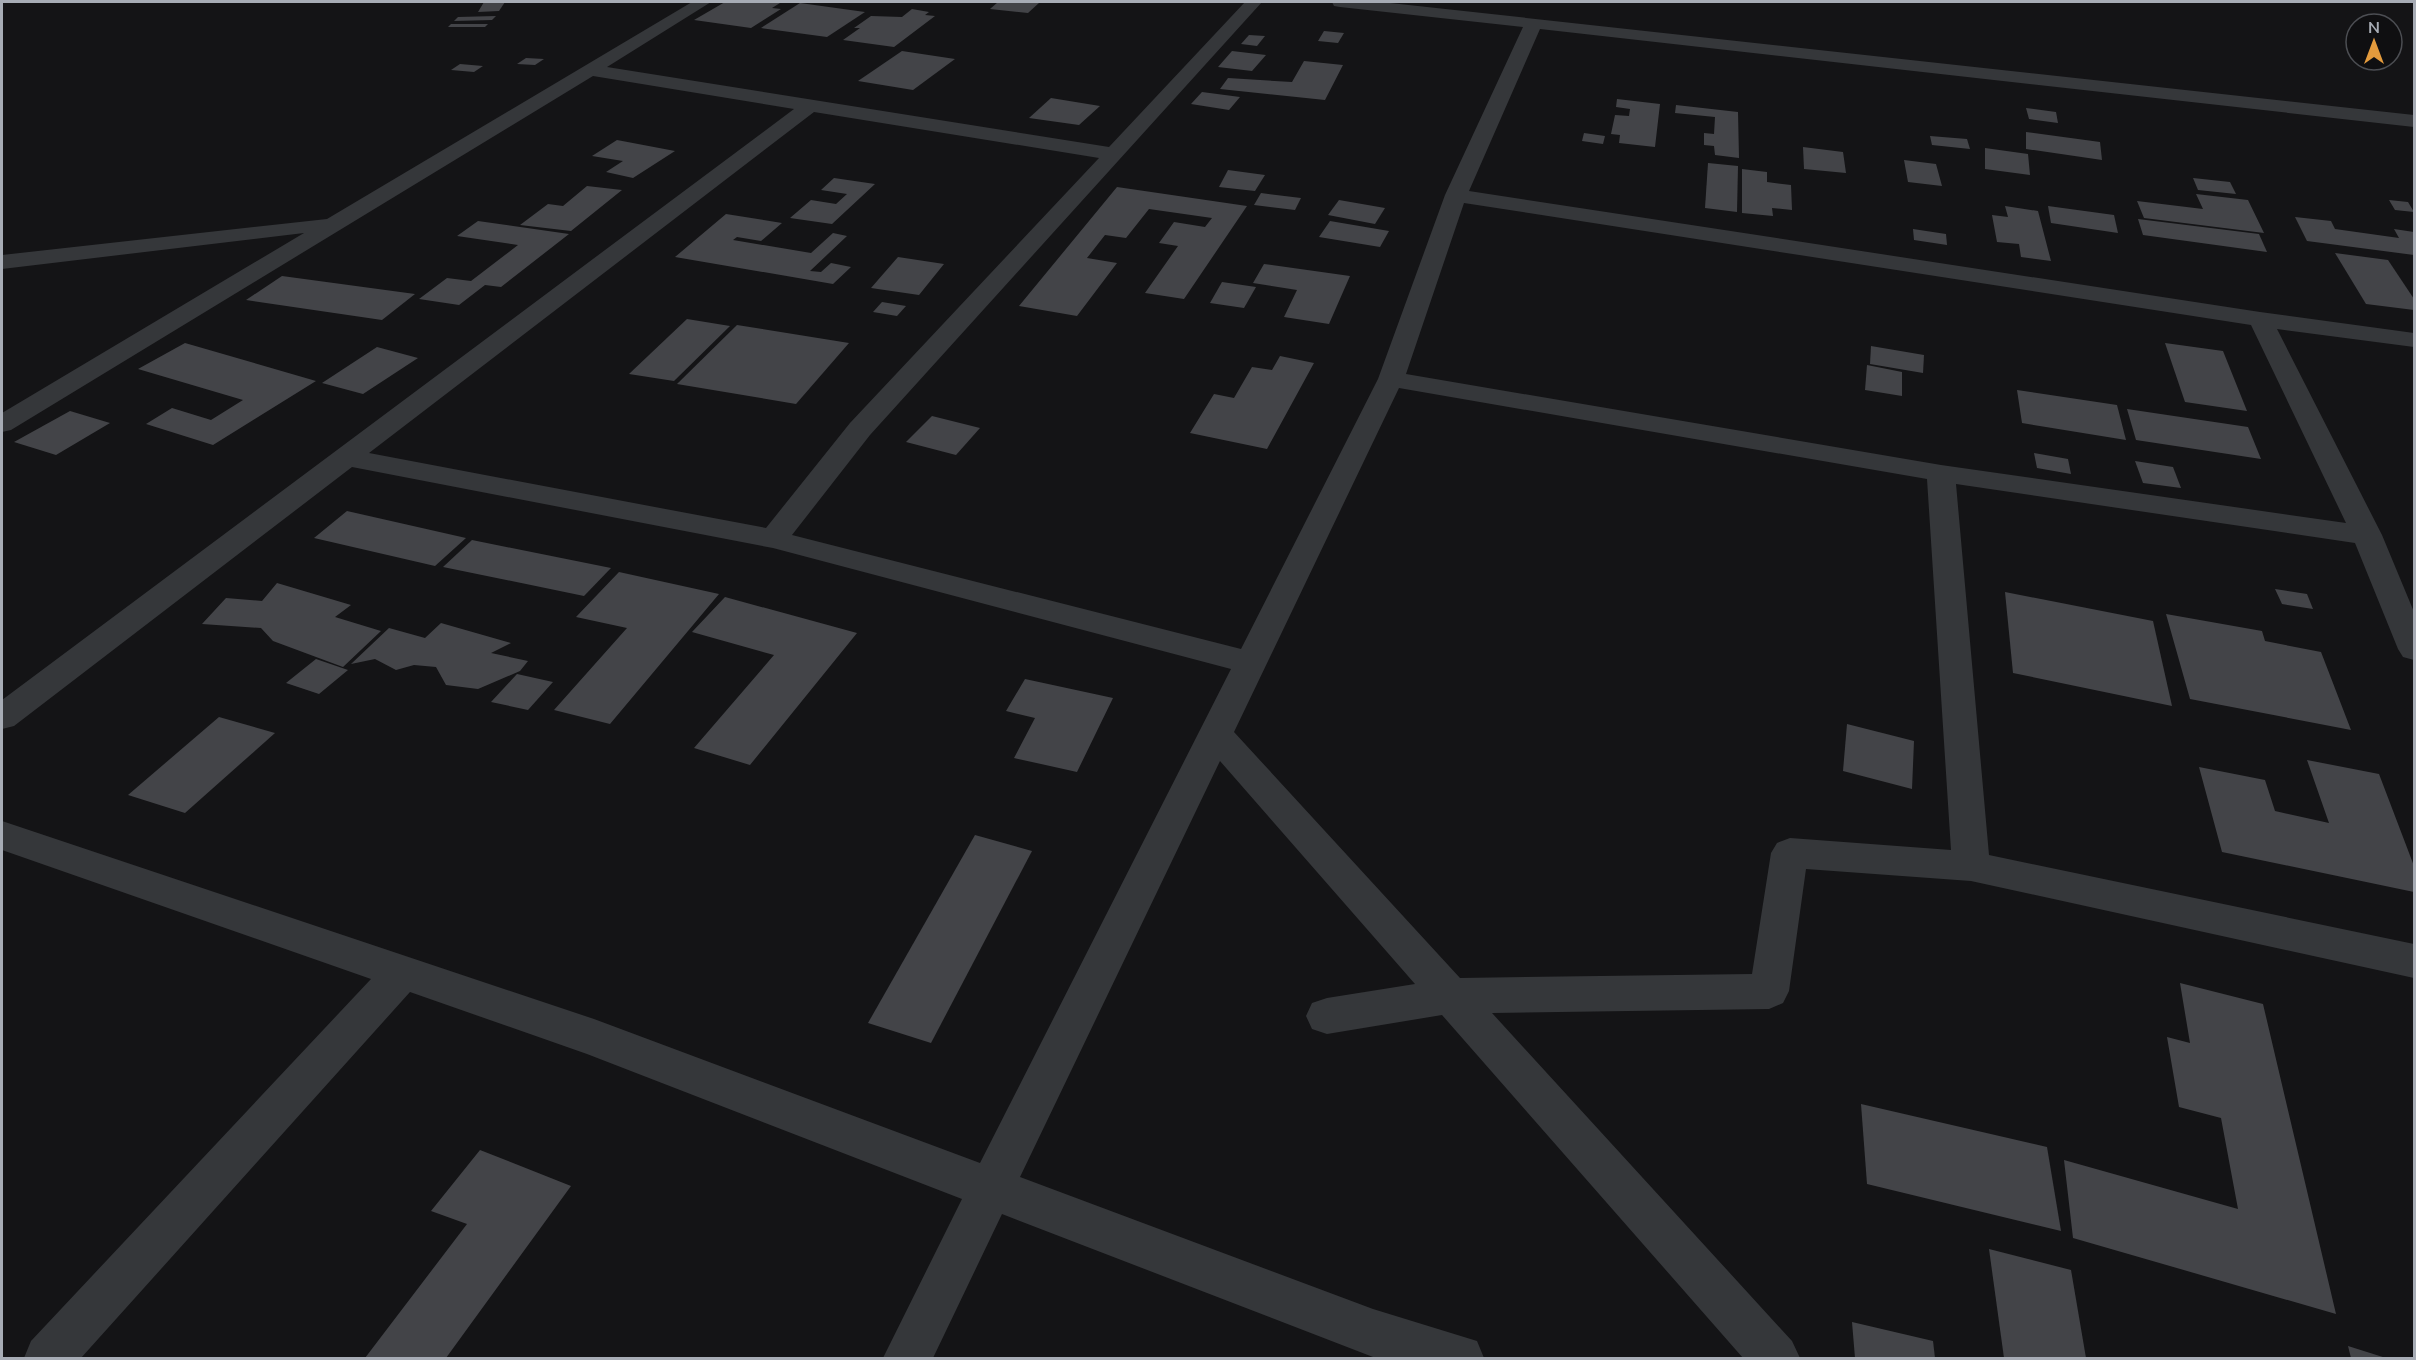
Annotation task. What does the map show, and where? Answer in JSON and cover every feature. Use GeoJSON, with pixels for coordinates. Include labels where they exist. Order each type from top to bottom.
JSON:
{"type":"FeatureCollection","features":[{"type":"Feature","properties":{"kind":"street"},"geometry":{"type":"LineString","coordinates":[[2,423],[703,2]]}},
{"type":"Feature","properties":{"kind":"street"},"geometry":{"type":"LineString","coordinates":[[773,539],[860,429],[1254,2]]}},
{"type":"Feature","properties":{"kind":"street"},"geometry":{"type":"LineString","coordinates":[[1340,2],[2415,121]]}},
{"type":"Feature","properties":{"kind":"street"},"geometry":{"type":"LineString","coordinates":[[907,1359],[1391,378],[1456,195],[1533,25]]}},
{"type":"Feature","properties":{"kind":"street"},"geometry":{"type":"LineString","coordinates":[[589,70],[1114,154]]}},
{"type":"Feature","properties":{"kind":"street"},"geometry":{"type":"LineString","coordinates":[[2,717],[810,106]]}},
{"type":"Feature","properties":{"kind":"street"},"geometry":{"type":"LineString","coordinates":[[1456,195],[2260,319],[2415,340]]}},
{"type":"Feature","properties":{"kind":"street"},"geometry":{"type":"LineString","coordinates":[[2,262],[333,223]]}},
{"type":"Feature","properties":{"kind":"street"},"geometry":{"type":"LineString","coordinates":[[2260,319],[2367,535],[2415,649]]}},
{"type":"Feature","properties":{"kind":"street"},"geometry":{"type":"LineString","coordinates":[[1391,378],[1941,473],[2367,535]]}},
{"type":"Feature","properties":{"kind":"street"},"geometry":{"type":"LineString","coordinates":[[345,457],[773,539],[1249,663]]}},
{"type":"Feature","properties":{"kind":"street"},"geometry":{"type":"LineString","coordinates":[[1941,473],[1971,866]]}},
{"type":"Feature","properties":{"kind":"street"},"geometry":{"type":"LineString","coordinates":[[1215,733],[1775,1359]]}},
{"type":"Feature","properties":{"kind":"street"},"geometry":{"type":"LineString","coordinates":[[2,835],[605,1042],[1373,1333],[1460,1359]]}},
{"type":"Feature","properties":{"kind":"street"},"geometry":{"type":"LineString","coordinates":[[1327,1016],[1451,996],[1769,991],[1790,853],[1971,866],[2415,961]]}},
{"type":"Feature","properties":{"kind":"street"},"geometry":{"type":"LineString","coordinates":[[48,1359],[403,972]]}},
{"type":"Feature","properties":{"kind":"building"},"geometry":{"type":"Polygon","coordinates":[[[484,2],[505,2],[499,11],[478,12],[484,2]]]}},
{"type":"Feature","properties":{"kind":"building"},"geometry":{"type":"Polygon","coordinates":[[[725,2],[780,3],[772,8],[781,9],[751,28],[694,20],[725,2]]]}},
{"type":"Feature","properties":{"kind":"building"},"geometry":{"type":"Polygon","coordinates":[[[998,2],[1040,2],[1028,13],[990,9],[998,2]]]}},
{"type":"Feature","properties":{"kind":"building"},"geometry":{"type":"Polygon","coordinates":[[[800,3],[865,12],[827,37],[761,28],[800,3]]]}},
{"type":"Feature","properties":{"kind":"building"},"geometry":{"type":"Polygon","coordinates":[[[912,9],[929,12],[925,15],[935,16],[894,47],[843,40],[860,28],[854,28],[871,16],[902,17],[912,9]]]}},
{"type":"Feature","properties":{"kind":"building"},"geometry":{"type":"Polygon","coordinates":[[[496,16],[492,20],[454,21],[458,17],[496,16]]]}},
{"type":"Feature","properties":{"kind":"building"},"geometry":{"type":"Polygon","coordinates":[[[451,24],[488,24],[485,27],[448,27],[451,24]]]}},
{"type":"Feature","properties":{"kind":"building"},"geometry":{"type":"Polygon","coordinates":[[[1324,31],[1344,33],[1338,43],[1318,41],[1324,31]]]}},
{"type":"Feature","properties":{"kind":"building"},"geometry":{"type":"Polygon","coordinates":[[[1249,35],[1265,36],[1257,46],[1241,44],[1249,35]]]}},
{"type":"Feature","properties":{"kind":"building"},"geometry":{"type":"Polygon","coordinates":[[[902,51],[955,59],[913,90],[858,81],[902,51]]]}},
{"type":"Feature","properties":{"kind":"building"},"geometry":{"type":"Polygon","coordinates":[[[1232,51],[1266,55],[1252,71],[1218,67],[1232,51]]]}},
{"type":"Feature","properties":{"kind":"building"},"geometry":{"type":"Polygon","coordinates":[[[526,58],[544,59],[535,65],[517,64],[526,58]]]}},
{"type":"Feature","properties":{"kind":"building"},"geometry":{"type":"Polygon","coordinates":[[[1304,61],[1343,65],[1325,100],[1220,89],[1228,78],[1292,82],[1304,61]]]}},
{"type":"Feature","properties":{"kind":"building"},"geometry":{"type":"Polygon","coordinates":[[[460,64],[483,66],[474,72],[451,70],[460,64]]]}},
{"type":"Feature","properties":{"kind":"building"},"geometry":{"type":"Polygon","coordinates":[[[1202,92],[1240,97],[1229,110],[1191,104],[1202,92]]]}},
{"type":"Feature","properties":{"kind":"building"},"geometry":{"type":"Polygon","coordinates":[[[1051,98],[1100,106],[1079,125],[1029,118],[1051,98]]]}},
{"type":"Feature","properties":{"kind":"building"},"geometry":{"type":"Polygon","coordinates":[[[1617,99],[1660,104],[1655,147],[1619,143],[1620,135],[1611,134],[1615,115],[1629,116],[1630,109],[1616,107],[1617,99]]]}},
{"type":"Feature","properties":{"kind":"building"},"geometry":{"type":"Polygon","coordinates":[[[1676,105],[1738,112],[1739,158],[1715,155],[1714,146],[1704,145],[1704,133],[1714,134],[1715,117],[1675,113],[1676,105]]]}},
{"type":"Feature","properties":{"kind":"building"},"geometry":{"type":"Polygon","coordinates":[[[2026,108],[2056,112],[2058,123],[2029,119],[2026,108]]]}},
{"type":"Feature","properties":{"kind":"building"},"geometry":{"type":"Polygon","coordinates":[[[2026,132],[2100,142],[2102,160],[2026,149],[2026,132]]]}},
{"type":"Feature","properties":{"kind":"building"},"geometry":{"type":"Polygon","coordinates":[[[1584,133],[1605,136],[1603,144],[1582,141],[1584,133]]]}},
{"type":"Feature","properties":{"kind":"building"},"geometry":{"type":"Polygon","coordinates":[[[1930,136],[1967,139],[1970,149],[1932,145],[1930,136]]]}},
{"type":"Feature","properties":{"kind":"building"},"geometry":{"type":"Polygon","coordinates":[[[617,140],[675,151],[633,178],[606,172],[623,161],[592,156],[617,140]]]}},
{"type":"Feature","properties":{"kind":"building"},"geometry":{"type":"Polygon","coordinates":[[[1803,147],[1843,152],[1846,173],[1804,169],[1803,147]]]}},
{"type":"Feature","properties":{"kind":"building"},"geometry":{"type":"Polygon","coordinates":[[[1985,148],[2028,154],[2030,175],[1985,169],[1985,148]]]}},
{"type":"Feature","properties":{"kind":"building"},"geometry":{"type":"Polygon","coordinates":[[[1904,160],[1936,164],[1942,186],[1908,182],[1904,160]]]}},
{"type":"Feature","properties":{"kind":"building"},"geometry":{"type":"Polygon","coordinates":[[[1708,163],[1738,166],[1737,212],[1705,208],[1708,163]]]}},
{"type":"Feature","properties":{"kind":"building"},"geometry":{"type":"Polygon","coordinates":[[[1742,169],[1767,172],[1767,182],[1791,185],[1792,210],[1772,208],[1773,216],[1742,213],[1742,169]]]}},
{"type":"Feature","properties":{"kind":"building"},"geometry":{"type":"Polygon","coordinates":[[[1228,170],[1265,175],[1255,191],[1219,187],[1228,170]]]}},
{"type":"Feature","properties":{"kind":"building"},"geometry":{"type":"Polygon","coordinates":[[[834,178],[875,184],[832,224],[790,218],[811,200],[836,204],[847,194],[821,190],[834,178]]]}},
{"type":"Feature","properties":{"kind":"building"},"geometry":{"type":"Polygon","coordinates":[[[2193,178],[2230,182],[2236,194],[2198,190],[2193,178]]]}},
{"type":"Feature","properties":{"kind":"building"},"geometry":{"type":"Polygon","coordinates":[[[587,186],[622,190],[571,231],[520,225],[548,204],[563,206],[587,186]]]}},
{"type":"Feature","properties":{"kind":"building"},"geometry":{"type":"Polygon","coordinates":[[[1117,187],[1247,206],[1184,299],[1145,293],[1178,246],[1159,243],[1174,222],[1205,227],[1212,218],[1149,209],[1126,238],[1105,235],[1087,258],[1117,263],[1077,316],[1019,306],[1117,187]]]}},
{"type":"Feature","properties":{"kind":"building"},"geometry":{"type":"Polygon","coordinates":[[[1261,193],[1301,198],[1295,210],[1254,205],[1261,193]]]}},
{"type":"Feature","properties":{"kind":"building"},"geometry":{"type":"Polygon","coordinates":[[[2196,194],[2248,200],[2264,233],[2144,218],[2137,201],[2203,209],[2196,194]]]}},
{"type":"Feature","properties":{"kind":"building"},"geometry":{"type":"Polygon","coordinates":[[[1339,200],[1385,208],[1375,224],[1328,215],[1339,200]]]}},
{"type":"Feature","properties":{"kind":"building"},"geometry":{"type":"Polygon","coordinates":[[[2389,200],[2408,202],[2414,212],[2395,210],[2389,200]]]}},
{"type":"Feature","properties":{"kind":"building"},"geometry":{"type":"Polygon","coordinates":[[[2005,206],[2038,211],[2051,261],[2021,257],[2019,244],[1997,242],[1992,215],[2008,217],[2005,206]]]}},
{"type":"Feature","properties":{"kind":"building"},"geometry":{"type":"Polygon","coordinates":[[[2048,206],[2114,215],[2118,233],[2051,223],[2048,206]]]}},
{"type":"Feature","properties":{"kind":"building"},"geometry":{"type":"Polygon","coordinates":[[[726,214],[782,223],[761,241],[737,237],[733,240],[811,253],[833,233],[847,236],[810,271],[821,272],[831,263],[851,267],[833,284],[675,257],[726,214]]]}},
{"type":"Feature","properties":{"kind":"building"},"geometry":{"type":"Polygon","coordinates":[[[2295,217],[2331,221],[2335,229],[2399,238],[2394,229],[2414,232],[2414,255],[2307,241],[2295,217]]]}},
{"type":"Feature","properties":{"kind":"building"},"geometry":{"type":"Polygon","coordinates":[[[2138,219],[2259,234],[2267,252],[2143,235],[2138,219]]]}},
{"type":"Feature","properties":{"kind":"building"},"geometry":{"type":"Polygon","coordinates":[[[478,221],[569,234],[501,287],[485,285],[459,305],[419,299],[447,278],[471,281],[518,245],[457,236],[478,221]]]}},
{"type":"Feature","properties":{"kind":"building"},"geometry":{"type":"Polygon","coordinates":[[[1330,221],[1389,231],[1380,247],[1319,237],[1330,221]]]}},
{"type":"Feature","properties":{"kind":"building"},"geometry":{"type":"Polygon","coordinates":[[[1913,229],[1946,234],[1947,245],[1914,240],[1913,229]]]}},
{"type":"Feature","properties":{"kind":"building"},"geometry":{"type":"Polygon","coordinates":[[[2335,253],[2388,260],[2414,299],[2414,310],[2366,304],[2335,253]]]}},
{"type":"Feature","properties":{"kind":"building"},"geometry":{"type":"Polygon","coordinates":[[[898,257],[944,264],[919,295],[871,288],[898,257]]]}},
{"type":"Feature","properties":{"kind":"building"},"geometry":{"type":"Polygon","coordinates":[[[1264,264],[1350,276],[1329,324],[1284,317],[1297,290],[1253,283],[1264,264]]]}},
{"type":"Feature","properties":{"kind":"building"},"geometry":{"type":"Polygon","coordinates":[[[282,276],[415,294],[382,320],[246,300],[282,276]]]}},
{"type":"Feature","properties":{"kind":"building"},"geometry":{"type":"Polygon","coordinates":[[[1222,282],[1256,287],[1244,308],[1210,303],[1222,282]]]}},
{"type":"Feature","properties":{"kind":"building"},"geometry":{"type":"Polygon","coordinates":[[[882,302],[906,306],[897,316],[873,312],[882,302]]]}},
{"type":"Feature","properties":{"kind":"building"},"geometry":{"type":"Polygon","coordinates":[[[687,319],[730,326],[674,381],[629,374],[687,319]]]}},
{"type":"Feature","properties":{"kind":"building"},"geometry":{"type":"Polygon","coordinates":[[[737,325],[849,343],[796,404],[677,384],[737,325]]]}},
{"type":"Feature","properties":{"kind":"building"},"geometry":{"type":"Polygon","coordinates":[[[185,343],[316,381],[213,445],[146,424],[172,408],[211,420],[243,400],[138,369],[185,343]]]}},
{"type":"Feature","properties":{"kind":"building"},"geometry":{"type":"Polygon","coordinates":[[[2165,343],[2223,351],[2247,411],[2185,402],[2165,343]]]}},
{"type":"Feature","properties":{"kind":"building"},"geometry":{"type":"Polygon","coordinates":[[[1871,346],[1924,355],[1923,373],[1870,364],[1871,346]]]}},
{"type":"Feature","properties":{"kind":"building"},"geometry":{"type":"Polygon","coordinates":[[[377,347],[418,358],[363,394],[322,383],[377,347]]]}},
{"type":"Feature","properties":{"kind":"building"},"geometry":{"type":"Polygon","coordinates":[[[1280,356],[1314,363],[1267,449],[1190,433],[1214,394],[1234,398],[1252,367],[1272,370],[1280,356]]]}},
{"type":"Feature","properties":{"kind":"building"},"geometry":{"type":"Polygon","coordinates":[[[1867,365],[1902,372],[1902,396],[1865,390],[1867,365]]]}},
{"type":"Feature","properties":{"kind":"building"},"geometry":{"type":"Polygon","coordinates":[[[2017,390],[2117,405],[2126,440],[2022,423],[2017,390]]]}},
{"type":"Feature","properties":{"kind":"building"},"geometry":{"type":"Polygon","coordinates":[[[2127,409],[2248,427],[2261,459],[2136,440],[2127,409]]]}},
{"type":"Feature","properties":{"kind":"building"},"geometry":{"type":"Polygon","coordinates":[[[70,411],[110,423],[56,455],[14,442],[70,411]]]}},
{"type":"Feature","properties":{"kind":"building"},"geometry":{"type":"Polygon","coordinates":[[[932,416],[980,428],[956,455],[906,442],[932,416]]]}},
{"type":"Feature","properties":{"kind":"building"},"geometry":{"type":"Polygon","coordinates":[[[2034,453],[2068,459],[2071,474],[2037,468],[2034,453]]]}},
{"type":"Feature","properties":{"kind":"building"},"geometry":{"type":"Polygon","coordinates":[[[2135,461],[2173,467],[2181,488],[2143,483],[2135,461]]]}},
{"type":"Feature","properties":{"kind":"building"},"geometry":{"type":"Polygon","coordinates":[[[347,511],[466,538],[435,566],[314,538],[347,511]]]}},
{"type":"Feature","properties":{"kind":"building"},"geometry":{"type":"Polygon","coordinates":[[[472,540],[611,568],[584,596],[443,567],[472,540]]]}},
{"type":"Feature","properties":{"kind":"building"},"geometry":{"type":"Polygon","coordinates":[[[619,572],[719,594],[610,724],[554,710],[627,628],[576,617],[619,572]]]}},
{"type":"Feature","properties":{"kind":"building"},"geometry":{"type":"Polygon","coordinates":[[[277,583],[351,605],[335,617],[381,631],[343,667],[273,641],[261,628],[202,624],[226,598],[262,601],[277,583]]]}},
{"type":"Feature","properties":{"kind":"building"},"geometry":{"type":"Polygon","coordinates":[[[2275,589],[2307,594],[2313,609],[2282,604],[2275,589]]]}},
{"type":"Feature","properties":{"kind":"building"},"geometry":{"type":"Polygon","coordinates":[[[2005,592],[2153,621],[2172,706],[2013,673],[2005,592]]]}},
{"type":"Feature","properties":{"kind":"building"},"geometry":{"type":"Polygon","coordinates":[[[725,597],[857,633],[750,765],[694,748],[774,655],[692,632],[725,597]]]}},
{"type":"Feature","properties":{"kind":"building"},"geometry":{"type":"Polygon","coordinates":[[[2166,614],[2262,631],[2265,641],[2321,652],[2351,730],[2190,699],[2166,614]]]}},
{"type":"Feature","properties":{"kind":"building"},"geometry":{"type":"Polygon","coordinates":[[[441,623],[511,643],[491,653],[528,661],[520,671],[478,689],[446,685],[436,667],[414,665],[396,670],[375,659],[351,664],[389,628],[425,638],[441,623]]]}},
{"type":"Feature","properties":{"kind":"building"},"geometry":{"type":"Polygon","coordinates":[[[316,659],[348,670],[319,694],[286,683],[316,659]]]}},
{"type":"Feature","properties":{"kind":"building"},"geometry":{"type":"Polygon","coordinates":[[[517,674],[553,682],[528,710],[491,702],[517,674]]]}},
{"type":"Feature","properties":{"kind":"building"},"geometry":{"type":"Polygon","coordinates":[[[1025,679],[1113,698],[1077,772],[1014,758],[1035,718],[1006,711],[1025,679]]]}},
{"type":"Feature","properties":{"kind":"building"},"geometry":{"type":"Polygon","coordinates":[[[219,717],[275,733],[185,813],[128,795],[219,717]]]}},
{"type":"Feature","properties":{"kind":"building"},"geometry":{"type":"Polygon","coordinates":[[[1847,724],[1914,741],[1912,789],[1843,771],[1847,724]]]}},
{"type":"Feature","properties":{"kind":"building"},"geometry":{"type":"Polygon","coordinates":[[[2307,760],[2379,774],[2414,866],[2414,892],[2222,852],[2199,767],[2265,780],[2275,811],[2329,823],[2307,760]]]}},
{"type":"Feature","properties":{"kind":"building"},"geometry":{"type":"Polygon","coordinates":[[[975,835],[1032,851],[931,1043],[868,1023],[975,835]]]}},
{"type":"Feature","properties":{"kind":"building"},"geometry":{"type":"Polygon","coordinates":[[[2180,983],[2263,1004],[2336,1314],[2073,1238],[2064,1160],[2238,1209],[2221,1118],[2179,1107],[2167,1037],[2190,1043],[2180,983]]]}},
{"type":"Feature","properties":{"kind":"building"},"geometry":{"type":"Polygon","coordinates":[[[1861,1104],[2047,1147],[2061,1231],[1867,1184],[1861,1104]]]}},
{"type":"Feature","properties":{"kind":"building"},"geometry":{"type":"Polygon","coordinates":[[[480,1150],[571,1186],[446,1358],[365,1358],[467,1224],[431,1211],[480,1150]]]}},
{"type":"Feature","properties":{"kind":"building"},"geometry":{"type":"Polygon","coordinates":[[[1989,1249],[2071,1270],[2086,1358],[2004,1358],[1989,1249]]]}},
{"type":"Feature","properties":{"kind":"building"},"geometry":{"type":"Polygon","coordinates":[[[1852,1322],[1933,1341],[1935,1358],[1855,1358],[1852,1322]]]}},
{"type":"Feature","properties":{"kind":"building"},"geometry":{"type":"Polygon","coordinates":[[[2348,1346],[2386,1358],[2351,1358],[2348,1346]]]}}]}
